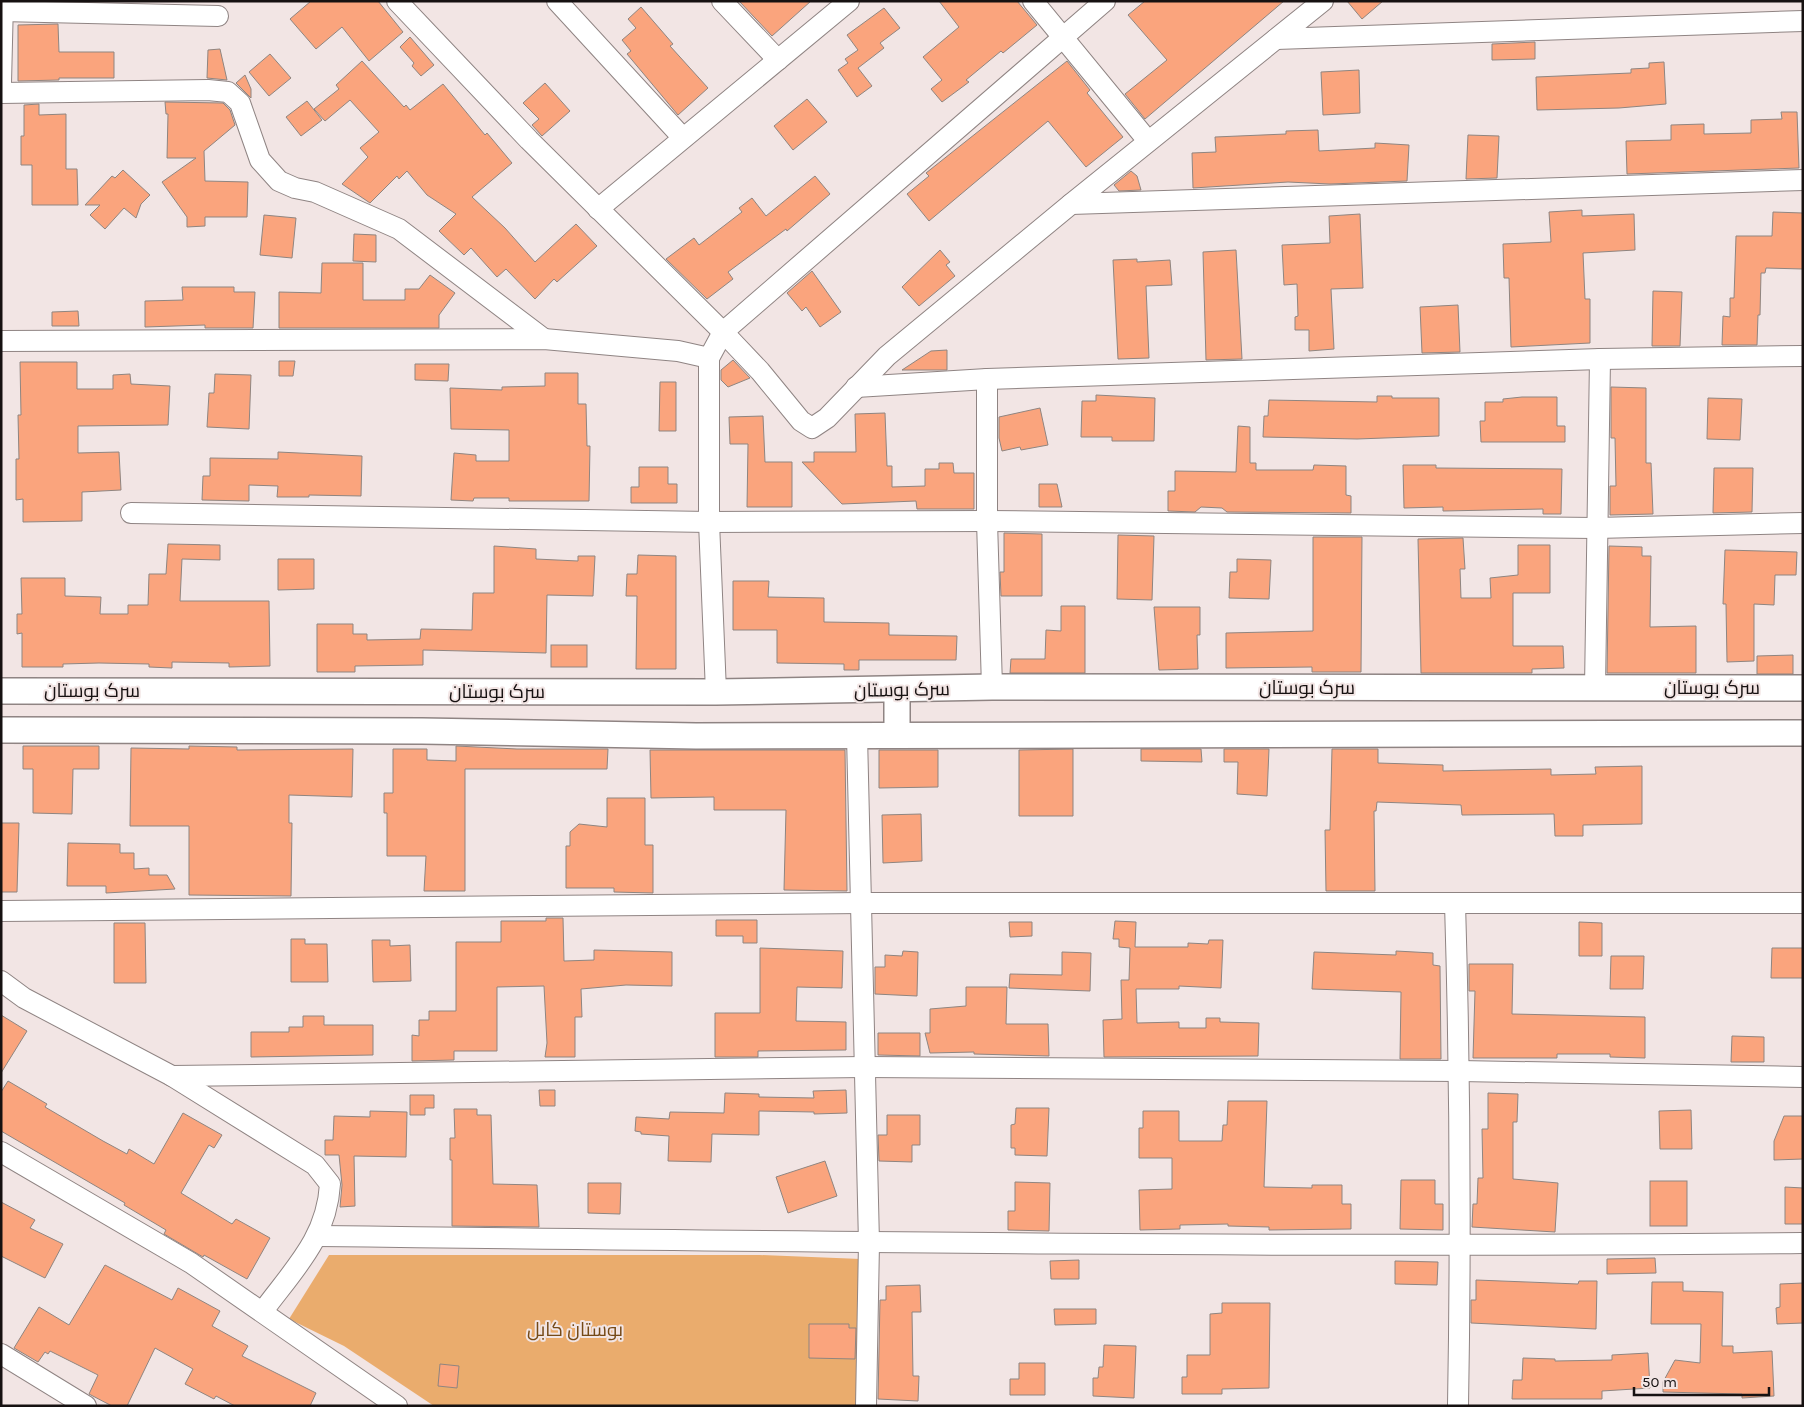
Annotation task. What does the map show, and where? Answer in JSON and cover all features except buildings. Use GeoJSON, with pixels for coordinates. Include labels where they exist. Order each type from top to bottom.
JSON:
{"type":"FeatureCollection","features":[{"type":"Feature","properties":{"kind":"street"},"geometry":{"type":"LineString","coordinates":[[397,1],[529,140],[760,370],[801,421],[812,428],[826,418],[886,356],[1148,141],[1323,1]]}},
{"type":"Feature","properties":{"kind":"street"},"geometry":{"type":"LineString","coordinates":[[557,1],[683,138]]}},
{"type":"Feature","properties":{"kind":"street"},"geometry":{"type":"LineString","coordinates":[[722,1],[778,60]]}},
{"type":"Feature","properties":{"kind":"street"},"geometry":{"type":"LineString","coordinates":[[598,209],[849,1]]}},
{"type":"Feature","properties":{"kind":"street"},"geometry":{"type":"LineString","coordinates":[[1033,1],[1148,141]]}},
{"type":"Feature","properties":{"kind":"street"},"geometry":{"type":"LineString","coordinates":[[716,692],[709,522],[709,358],[723,332],[1105,1]]}},
{"type":"Feature","properties":{"kind":"street"},"geometry":{"type":"LineString","coordinates":[[1,83],[2,8],[218,16]]}},
{"type":"Feature","properties":{"kind":"street"},"geometry":{"type":"LineString","coordinates":[[1276,40],[1803,21]]}},
{"type":"Feature","properties":{"kind":"street"},"geometry":{"type":"LineString","coordinates":[[1,93],[208,90],[228,92],[240,103],[260,160],[279,181],[295,188],[315,192],[399,229],[544,339]]}},
{"type":"Feature","properties":{"kind":"street"},"geometry":{"type":"LineString","coordinates":[[1071,204],[1803,180]]}},
{"type":"Feature","properties":{"kind":"street"},"geometry":{"type":"LineString","coordinates":[[1,341],[544,339],[678,351],[709,358]]}},
{"type":"Feature","properties":{"kind":"street"},"geometry":{"type":"LineString","coordinates":[[856,387],[987,379],[1600,359],[1803,356]]}},
{"type":"Feature","properties":{"kind":"street"},"geometry":{"type":"LineString","coordinates":[[1595,688],[1600,359]]}},
{"type":"Feature","properties":{"kind":"street"},"geometry":{"type":"LineString","coordinates":[[987,379],[987,521],[992,687]]}},
{"type":"Feature","properties":{"kind":"street"},"geometry":{"type":"LineString","coordinates":[[131,513],[709,522],[987,521],[1596,528],[1803,523]]}},
{"type":"Feature","properties":{"kind":"street","name":"سرک بوستان"},"geometry":{"type":"LineString","coordinates":[[1,691],[716,692],[992,687],[1803,688]]}},
{"type":"Feature","properties":{"kind":"street"},"geometry":{"type":"LineString","coordinates":[[897,690],[897,735]]}},
{"type":"Feature","properties":{"kind":"street","name":"سرک بوستان"},"geometry":{"type":"LineString","coordinates":[[1,730],[857,735],[1803,733]]}},
{"type":"Feature","properties":{"kind":"street"},"geometry":{"type":"LineString","coordinates":[[857,735],[869,1243],[866,1406]]}},
{"type":"Feature","properties":{"kind":"street"},"geometry":{"type":"LineString","coordinates":[[1,911],[862,903],[1803,903]]}},
{"type":"Feature","properties":{"kind":"street"},"geometry":{"type":"LineString","coordinates":[[1455,903],[1460,1071],[1461,1246],[1458,1406]]}},
{"type":"Feature","properties":{"kind":"street"},"geometry":{"type":"LineString","coordinates":[[1,981],[24,998],[172,1076],[315,1165],[330,1184],[329,1206],[318,1236],[263,1311]]}},
{"type":"Feature","properties":{"kind":"street"},"geometry":{"type":"LineString","coordinates":[[172,1076],[864,1068],[1460,1071],[1803,1077]]}},
{"type":"Feature","properties":{"kind":"street"},"geometry":{"type":"LineString","coordinates":[[1,1152],[191,1263],[263,1311],[397,1406]]}},
{"type":"Feature","properties":{"kind":"street"},"geometry":{"type":"LineString","coordinates":[[318,1236],[869,1243],[1461,1246],[1803,1243]]}},
{"type":"Feature","properties":{"kind":"street"},"geometry":{"type":"LineString","coordinates":[[1,1354],[86,1406]]}},
{"type":"Feature","properties":{"kind":"green space","name":"بوستان کابل"},"geometry":{"type":"Polygon","coordinates":[[[329,1255],[759,1255],[861,1259],[861,1406],[434,1406],[344,1346],[289,1319],[329,1255]]]}}]}
